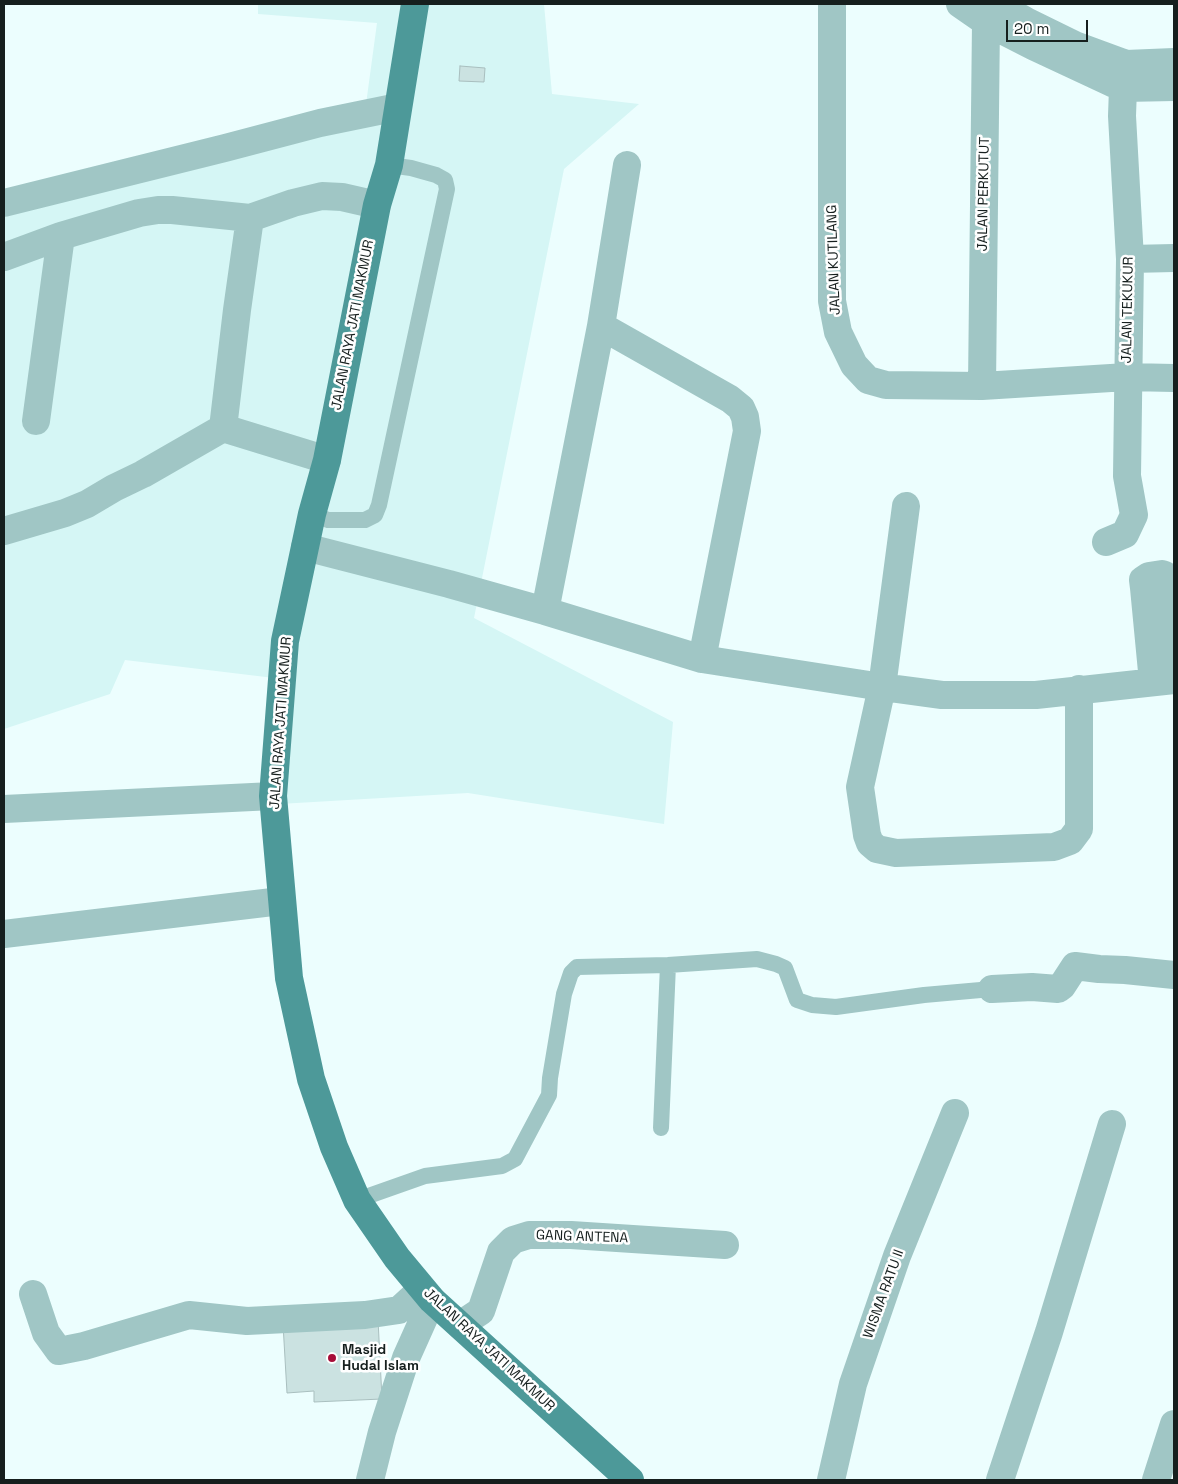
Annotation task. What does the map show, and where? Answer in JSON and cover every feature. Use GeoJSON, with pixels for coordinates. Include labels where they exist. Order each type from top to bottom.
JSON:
{"type":"FeatureCollection","features":[{"type":"Feature","properties":{"kind":"main road","name":"JALAN RAYA JATI MAKMUR"},"geometry":{"type":"LineString","coordinates":[[415,4],[389,166],[377,204],[327,460],[312,514],[285,641],[273,796],[289,978],[311,1079],[334,1147],[357,1200],[397,1258],[427,1294],[630,1480]]}},
{"type":"Feature","properties":{"kind":"street","name":"JALAN KUTILANG"},"geometry":{"type":"LineString","coordinates":[[832,4],[832,301],[838,332],[854,365],[868,380],[886,385],[982,386],[1127,377],[1174,378]]}},
{"type":"Feature","properties":{"kind":"street"},"geometry":{"type":"LineString","coordinates":[[960,4],[993,10],[1020,12],[1125,76],[1174,62]]}},
{"type":"Feature","properties":{"kind":"street"},"geometry":{"type":"LineString","coordinates":[[993,10],[1033,46],[1125,76],[1174,86]]}},
{"type":"Feature","properties":{"kind":"street","name":"JALAN PERKUTUT"},"geometry":{"type":"LineString","coordinates":[[982,386],[993,10]]}},
{"type":"Feature","properties":{"kind":"street","name":"JALAN TEKUKUR"},"geometry":{"type":"LineString","coordinates":[[1106,542],[1125,534],[1134,515],[1126,476],[1130,259],[1122,116],[1125,76]]}},
{"type":"Feature","properties":{"kind":"street"},"geometry":{"type":"LineString","coordinates":[[4,203],[320,123],[398,107]]}},
{"type":"Feature","properties":{"kind":"street"},"geometry":{"type":"LineString","coordinates":[[545,611],[601,326],[627,165]]}},
{"type":"Feature","properties":{"kind":"street"},"geometry":{"type":"LineString","coordinates":[[4,257],[62,236],[139,213],[158,210],[250,218],[293,203],[322,196],[342,197],[377,204]]}},
{"type":"Feature","properties":{"kind":"street"},"geometry":{"type":"LineString","coordinates":[[224,428],[237,310],[250,218]]}},
{"type":"Feature","properties":{"kind":"street"},"geometry":{"type":"LineString","coordinates":[[36,421],[62,236]]}},
{"type":"Feature","properties":{"kind":"street"},"geometry":{"type":"LineString","coordinates":[[1130,259],[1174,258]]}},
{"type":"Feature","properties":{"kind":"street"},"geometry":{"type":"LineString","coordinates":[[601,326],[730,399],[741,408],[746,417],[748,431],[702,659]]}},
{"type":"Feature","properties":{"kind":"street"},"geometry":{"type":"LineString","coordinates":[[4,531],[65,514],[87,504],[224,428],[327,460]]}},
{"type":"Feature","properties":{"kind":"street"},"geometry":{"type":"LineString","coordinates":[[906,506],[882,687],[860,788],[867,835],[870,843],[877,850],[896,853],[1054,847],[1070,841],[1079,829],[1079,689]]}},
{"type":"Feature","properties":{"kind":"street"},"geometry":{"type":"LineString","coordinates":[[305,546],[545,611],[702,659],[882,687],[942,695],[1036,695],[1167,677]]}},
{"type":"Feature","properties":{"kind":"street"},"geometry":{"type":"LineString","coordinates":[[4,809],[273,796]]}},
{"type":"Feature","properties":{"kind":"street"},"geometry":{"type":"LineString","coordinates":[[4,934],[282,901]]}},
{"type":"Feature","properties":{"kind":"street"},"geometry":{"type":"LineString","coordinates":[[992,989],[1032,987],[1058,989],[1075,966],[1099,970],[1125,970],[1174,975]]}},
{"type":"Feature","properties":{"kind":"street","name":"WISMA RATU II"},"geometry":{"type":"LineString","coordinates":[[831,1480],[853,1384],[897,1256],[955,1113]]}},
{"type":"Feature","properties":{"kind":"street"},"geometry":{"type":"LineString","coordinates":[[1000,1480],[1049,1332],[1112,1124]]}},
{"type":"Feature","properties":{"kind":"street","name":"GANG ANTENA"},"geometry":{"type":"LineString","coordinates":[[460,1325],[481,1311],[501,1252],[513,1240],[529,1235],[571,1235],[725,1245]]}},
{"type":"Feature","properties":{"kind":"street"},"geometry":{"type":"LineString","coordinates":[[33,1294],[46,1333],[58,1351],[84,1346],[189,1316],[247,1321],[365,1315],[399,1310],[427,1294]]}},
{"type":"Feature","properties":{"kind":"street"},"geometry":{"type":"LineString","coordinates":[[370,1480],[382,1432],[427,1294]]}},
{"type":"Feature","properties":{"kind":"street"},"geometry":{"type":"LineString","coordinates":[[1156,1480],[1174,1424]]}},
{"type":"Feature","properties":{"kind":"lane"},"geometry":{"type":"LineString","coordinates":[[312,514],[328,520],[365,520],[375,515],[380,505],[448,190],[445,180],[436,175],[411,168],[389,166]]}},
{"type":"Feature","properties":{"kind":"lane"},"geometry":{"type":"LineString","coordinates":[[357,1200],[425,1176],[502,1166],[515,1159],[549,1095],[550,1078],[564,994],[571,973],[577,967],[668,965],[757,959],[785,968],[797,1000],[812,1005],[836,1007],[924,995],[992,989]]}},
{"type":"Feature","properties":{"kind":"lane"},"geometry":{"type":"LineString","coordinates":[[661,1128],[668,965]]}},
{"type":"Feature","properties":{"kind":"shaded area"},"geometry":{"type":"Polygon","coordinates":[[[258,4],[544,4],[552,94],[639,104],[564,169],[474,618],[673,722],[664,824],[468,793],[262,805],[274,678],[125,660],[110,694],[4,729],[4,217],[364,119],[377,23],[258,14],[258,4]]]}},
{"type":"Feature","properties":{"kind":"building"},"geometry":{"type":"Polygon","coordinates":[[[460,66],[485,68],[484,82],[459,81],[460,66]]]}},
{"type":"Feature","properties":{"kind":"building","name":"Masjid Hudal Islam"},"geometry":{"type":"Polygon","coordinates":[[[378,1319],[382,1399],[314,1402],[314,1391],[287,1393],[283,1324],[378,1319]]]}},
{"type":"Feature","properties":{"kind":"place","name":"Masjid Hudal Islam"},"geometry":{"type":"Point","coordinates":[332,1358]}}]}
